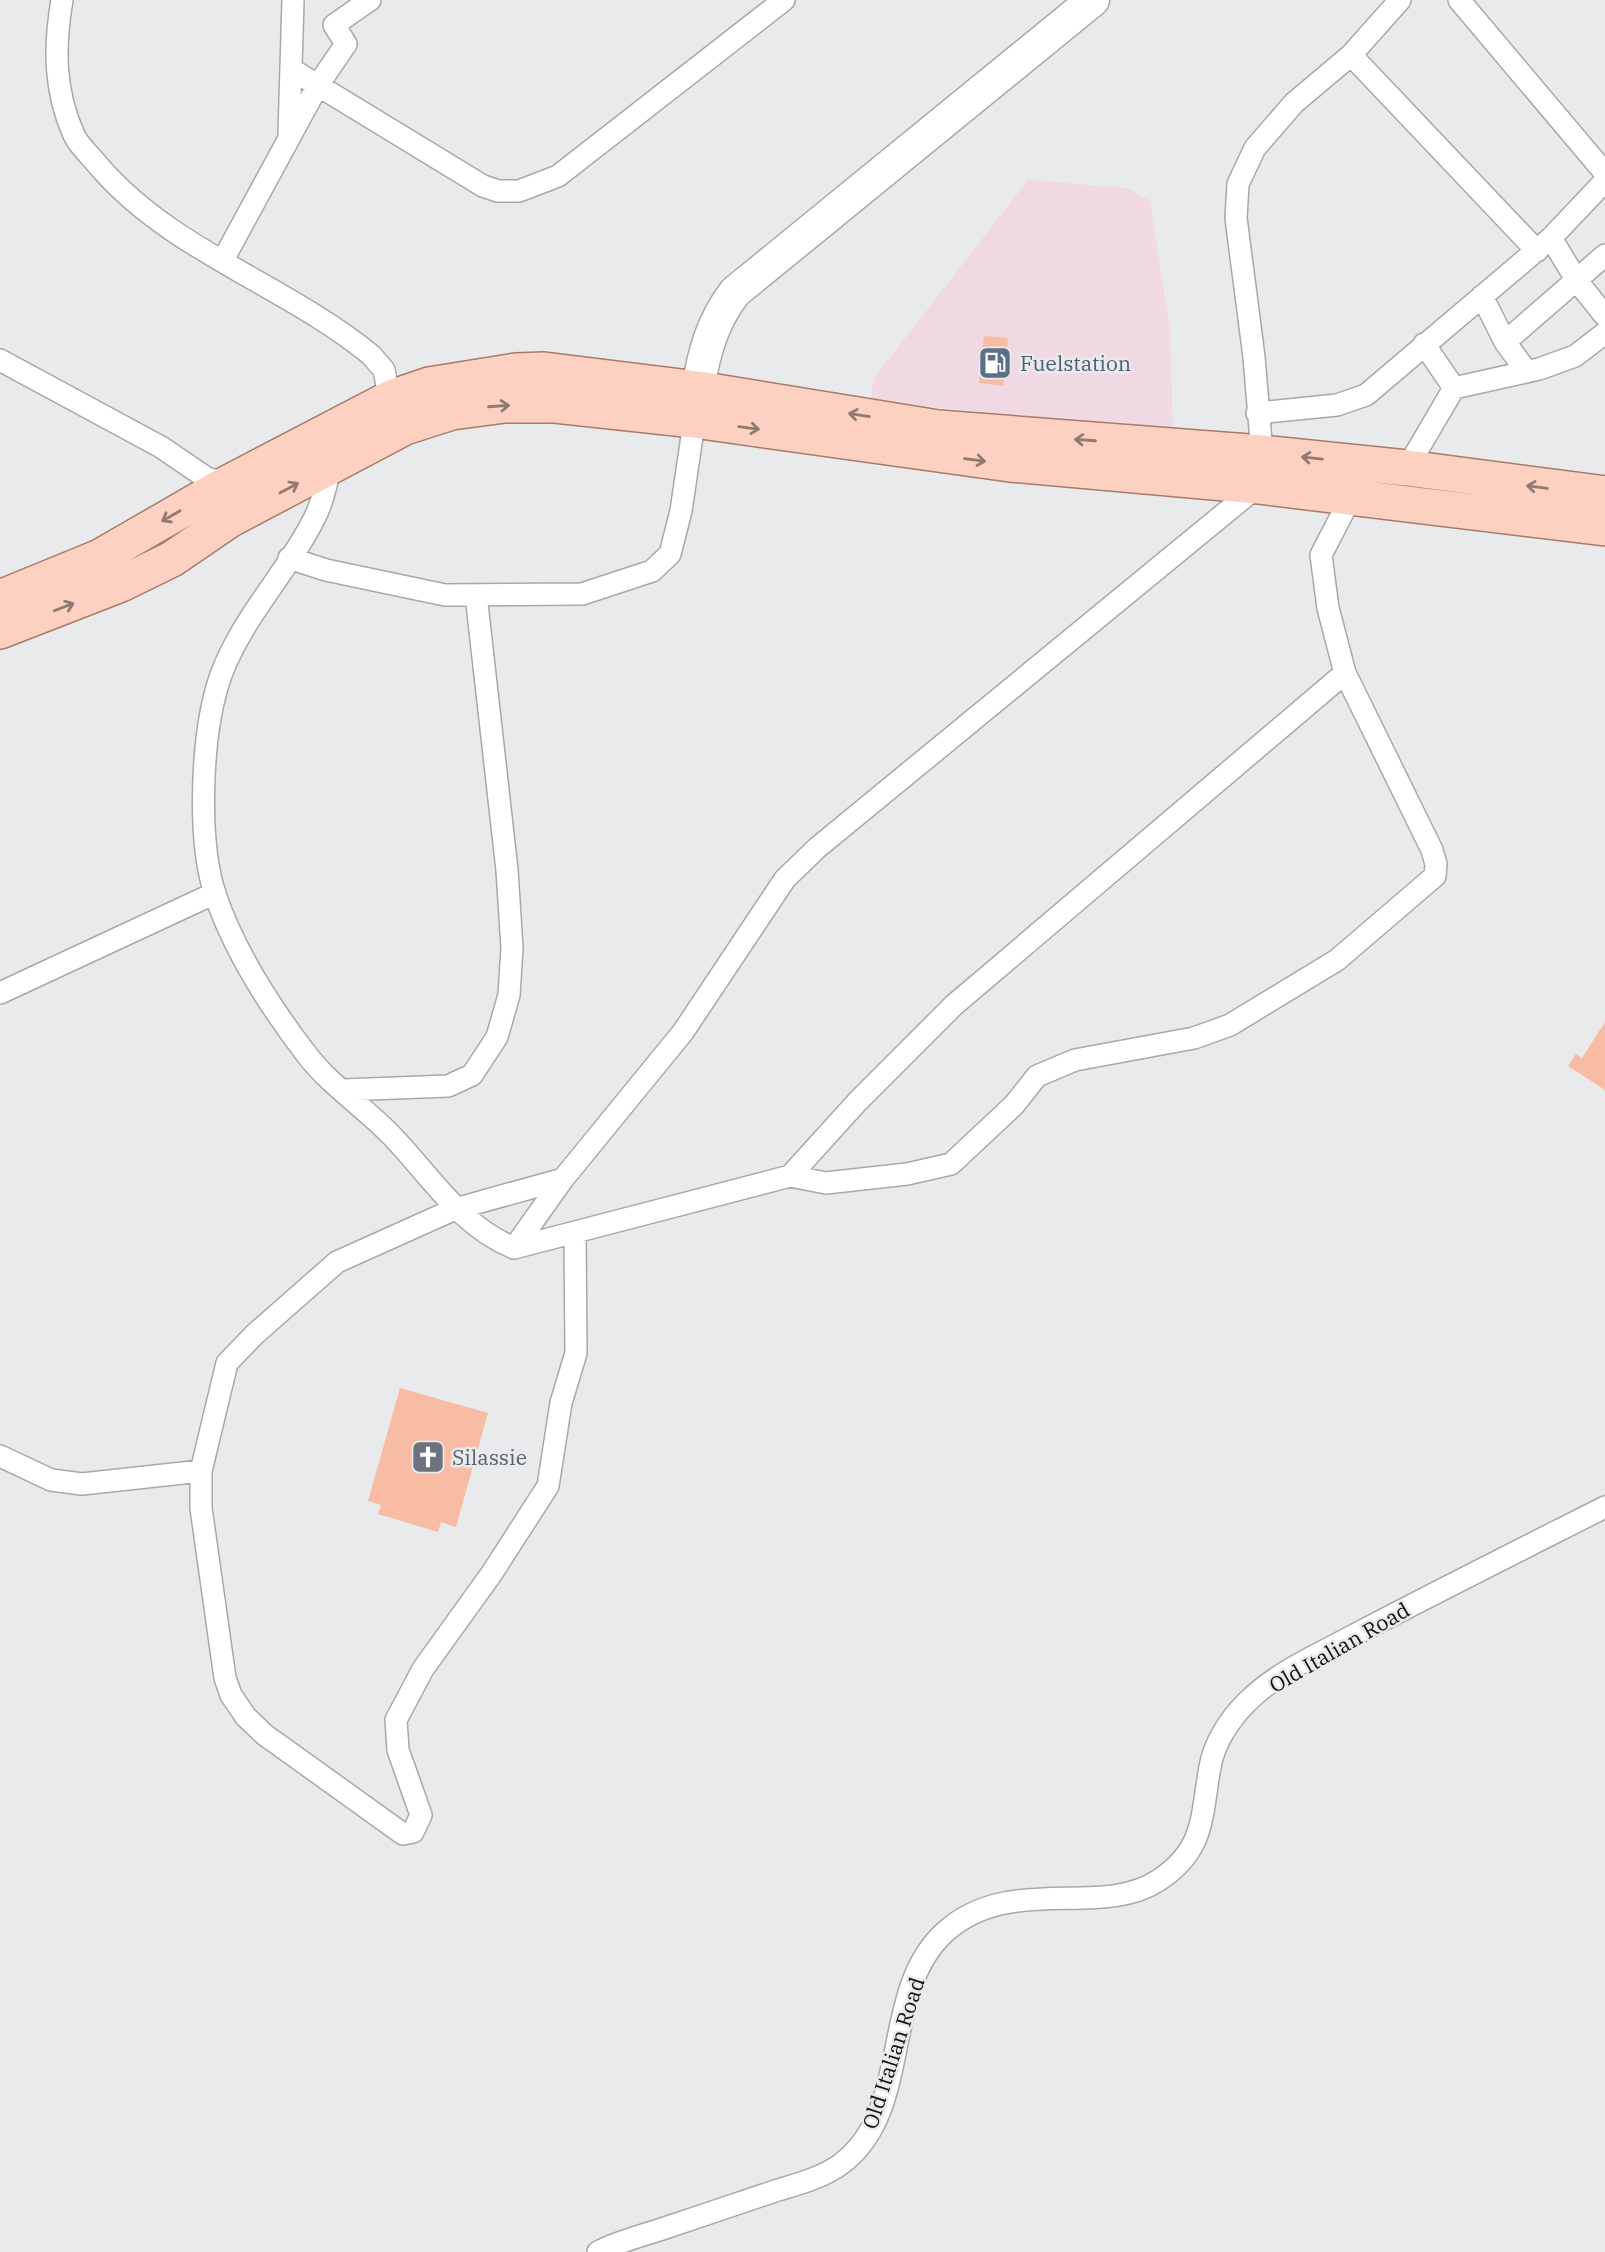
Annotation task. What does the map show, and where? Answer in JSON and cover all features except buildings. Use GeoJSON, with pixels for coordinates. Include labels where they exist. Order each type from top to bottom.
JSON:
{"type":"FeatureCollection","features":[{"type":"Feature","properties":{"kind":"main road"},"geometry":{"type":"LineString","coordinates":[[0,598],[100,557],[230,482],[391,398],[429,385],[516,371],[544,370],[696,405],[937,441],[1260,470],[1407,468],[1605,494]]}},
{"type":"Feature","properties":{"kind":"main road"},"geometry":{"type":"LineString","coordinates":[[0,631],[121,584],[172,559],[229,520],[331,465],[394,433],[452,412],[530,404],[696,405]]}},
{"type":"Feature","properties":{"kind":"main road"},"geometry":{"type":"LineString","coordinates":[[1260,470],[1350,499],[1605,528]]}},
{"type":"Feature","properties":{"kind":"street"},"geometry":{"type":"LineString","coordinates":[[62,0],[55,40],[57,73],[62,102],[75,138],[109,178],[148,213],[364,349],[384,370],[391,398],[394,433]]}},
{"type":"Feature","properties":{"kind":"street"},"geometry":{"type":"LineString","coordinates":[[288,144],[293,0]]}},
{"type":"Feature","properties":{"kind":"street"},"geometry":{"type":"LineString","coordinates":[[223,260],[318,85],[346,44],[334,24],[370,0]]}},
{"type":"Feature","properties":{"kind":"street"},"geometry":{"type":"LineString","coordinates":[[291,69],[465,176],[498,191],[519,191],[558,176],[784,0]]}},
{"type":"Feature","properties":{"kind":"street"},"geometry":{"type":"LineString","coordinates":[[289,558],[326,570],[445,595],[582,594],[652,571],[670,554],[681,511],[703,360],[718,315],[736,292],[1093,0]]}},
{"type":"Feature","properties":{"kind":"street"},"geometry":{"type":"LineString","coordinates":[[514,1248],[563,1180],[683,1032],[785,878],[1260,470],[1254,357],[1236,218],[1238,184],[1255,148],[1294,103],[1350,55],[1400,0]]}},
{"type":"Feature","properties":{"kind":"street"},"geometry":{"type":"LineString","coordinates":[[1459,0],[1605,173]]}},
{"type":"Feature","properties":{"kind":"street"},"geometry":{"type":"LineString","coordinates":[[1350,55],[1544,244],[1605,316]]}},
{"type":"Feature","properties":{"kind":"street"},"geometry":{"type":"LineString","coordinates":[[1257,413],[1337,405],[1366,395],[1544,244],[1605,181]]}},
{"type":"Feature","properties":{"kind":"street"},"geometry":{"type":"LineString","coordinates":[[1505,342],[1605,255]]}},
{"type":"Feature","properties":{"kind":"street"},"geometry":{"type":"LineString","coordinates":[[1482,296],[1505,342],[1527,372]]}},
{"type":"Feature","properties":{"kind":"street"},"geometry":{"type":"LineString","coordinates":[[1407,468],[1454,388],[1527,372],[1575,356],[1605,333]]}},
{"type":"Feature","properties":{"kind":"street"},"geometry":{"type":"LineString","coordinates":[[1424,344],[1454,388]]}},
{"type":"Feature","properties":{"kind":"street"},"geometry":{"type":"LineString","coordinates":[[0,360],[161,447],[208,480],[230,482]]}},
{"type":"Feature","properties":{"kind":"street"},"geometry":{"type":"LineString","coordinates":[[331,465],[323,498],[313,522],[240,636],[221,675],[209,720],[204,796],[209,866],[215,893],[262,989],[308,1056],[391,1135],[455,1209],[498,1242],[514,1248],[790,1176],[826,1182],[907,1174],[951,1164],[1014,1105],[1037,1076],[1075,1060],[1194,1038],[1230,1024],[1337,960],[1435,876],[1436,864],[1432,850],[1345,673],[1328,608],[1321,555],[1350,499]]}},
{"type":"Feature","properties":{"kind":"street"},"geometry":{"type":"LineString","coordinates":[[343,1090],[448,1086],[472,1075],[497,1037],[509,995],[512,948],[507,870],[476,595]]}},
{"type":"Feature","properties":{"kind":"street"},"geometry":{"type":"LineString","coordinates":[[790,1176],[858,1101],[954,1005],[1345,673]]}},
{"type":"Feature","properties":{"kind":"street"},"geometry":{"type":"LineString","coordinates":[[0,993],[215,893]]}},
{"type":"Feature","properties":{"kind":"street"},"geometry":{"type":"LineString","coordinates":[[563,1180],[455,1209],[337,1262],[255,1334],[228,1363],[201,1471],[201,1508],[209,1581],[225,1678],[231,1695],[246,1717],[265,1735],[398,1832],[413,1832],[421,1815],[398,1750],[396,1720],[423,1669],[492,1573],[548,1486],[561,1403],[576,1353],[575,1233]]}},
{"type":"Feature","properties":{"kind":"street"},"geometry":{"type":"LineString","coordinates":[[0,1456],[51,1480],[82,1484],[201,1471]]}},
{"type":"Feature","properties":{"kind":"street","name":"Old Italian Road"},"geometry":{"type":"LineString","coordinates":[[598,2252],[804,2182],[840,2165],[867,2137],[884,2096],[912,1983],[945,1932],[985,1908],[1013,1900],[1120,1894],[1156,1882],[1189,1851],[1207,1805],[1210,1765],[1226,1728],[1248,1701],[1299,1665],[1605,1507]]}},
{"type":"Feature","properties":{"kind":"shaded area"},"geometry":{"type":"Polygon","coordinates":[[[1028,180],[1126,188],[1150,201],[1170,330],[1173,430],[870,401],[874,378],[1028,180]]]}},
{"type":"Feature","properties":{"kind":"place","name":"Fuelstation"},"geometry":{"type":"Point","coordinates":[995,363]}},
{"type":"Feature","properties":{"kind":"place","name":"Silassie"},"geometry":{"type":"Point","coordinates":[428,1457]}}]}
